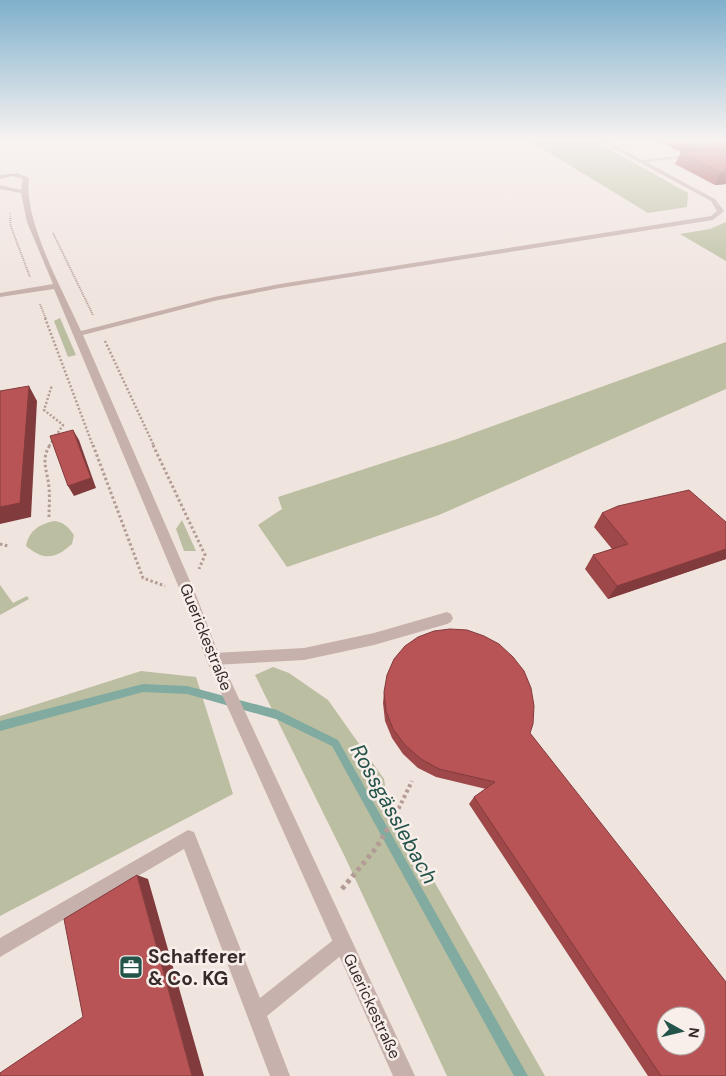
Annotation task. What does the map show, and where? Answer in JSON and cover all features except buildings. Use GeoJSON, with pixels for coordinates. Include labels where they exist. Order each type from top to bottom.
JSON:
{"type":"FeatureCollection","features":[{"type":"Feature","properties":{"kind":"street"},"geometry":{"type":"LineString","coordinates":[[78,334],[214,299],[271,288],[713,218],[724,211],[713,200],[697,191]]}},
{"type":"Feature","properties":{"kind":"street","name":"Guerickestraße"},"geometry":{"type":"LineString","coordinates":[[24,192],[30,222],[56,286],[189,595],[214,659],[404,1076]]}},
{"type":"Feature","properties":{"kind":"street"},"geometry":{"type":"LineString","coordinates":[[0,295],[56,286]]}},
{"type":"Feature","properties":{"kind":"lane"},"geometry":{"type":"LineString","coordinates":[[214,659],[304,654],[374,639],[447,618]]}},
{"type":"Feature","properties":{"kind":"lane"},"geometry":{"type":"LineString","coordinates":[[0,948],[188,838],[280,1076]]}},
{"type":"Feature","properties":{"kind":"lane"},"geometry":{"type":"LineString","coordinates":[[256,1013],[343,944]]}},
{"type":"Feature","properties":{"kind":"path"},"geometry":{"type":"LineString","coordinates":[[10,211],[11,227],[143,578],[189,595],[205,555],[50,226]]}},
{"type":"Feature","properties":{"kind":"path"},"geometry":{"type":"LineString","coordinates":[[49,517],[49,488],[44,461],[46,451],[63,425],[44,410],[52,385]]}},
{"type":"Feature","properties":{"kind":"path"},"geometry":{"type":"LineString","coordinates":[[0,544],[8,546]]}},
{"type":"Feature","properties":{"kind":"path"},"geometry":{"type":"LineString","coordinates":[[326,908],[376,848],[391,825],[412,781]]}},
{"type":"Feature","properties":{"kind":"green space"},"geometry":{"type":"Polygon","coordinates":[[[612,191],[685,191],[688,193],[687,207],[648,213],[612,191]]]}},
{"type":"Feature","properties":{"kind":"green space"},"geometry":{"type":"Polygon","coordinates":[[[726,222],[726,261],[680,234],[710,229],[726,222]]]}},
{"type":"Feature","properties":{"kind":"green space"},"geometry":{"type":"Polygon","coordinates":[[[60,318],[76,355],[68,357],[54,321],[60,318]]]}},
{"type":"Feature","properties":{"kind":"green space"},"geometry":{"type":"Polygon","coordinates":[[[726,342],[726,389],[439,515],[287,567],[258,525],[282,509],[278,497],[454,440],[726,342]]]}},
{"type":"Feature","properties":{"kind":"green space"},"geometry":{"type":"Polygon","coordinates":[[[182,520],[196,551],[184,551],[176,529],[182,520]]]}},
{"type":"Feature","properties":{"kind":"green space"},"geometry":{"type":"Polygon","coordinates":[[[54,521],[68,527],[72,532],[74,535],[72,544],[60,553],[49,556],[38,554],[26,546],[32,532],[44,524],[54,521]]]}},
{"type":"Feature","properties":{"kind":"green space"},"geometry":{"type":"Polygon","coordinates":[[[0,585],[13,603],[27,596],[29,599],[0,615],[0,585]]]}},
{"type":"Feature","properties":{"kind":"green space"},"geometry":{"type":"Polygon","coordinates":[[[273,667],[289,673],[328,700],[384,779],[391,825],[402,825],[545,1076],[447,1076],[345,857],[255,675],[273,667]]]}},
{"type":"Feature","properties":{"kind":"green space"},"geometry":{"type":"Polygon","coordinates":[[[141,671],[196,677],[233,794],[0,916],[0,716],[141,671]]]}},
{"type":"Feature","properties":{"kind":"waterway","name":"Rossgässlebach"},"geometry":{"type":"LineString","coordinates":[[0,726],[143,688],[187,690],[277,715],[335,743],[521,1076]]}},
{"type":"Feature","properties":{"kind":"place","name":"Schafferer & Co. KG"},"geometry":{"type":"Point","coordinates":[131,967]}}]}
